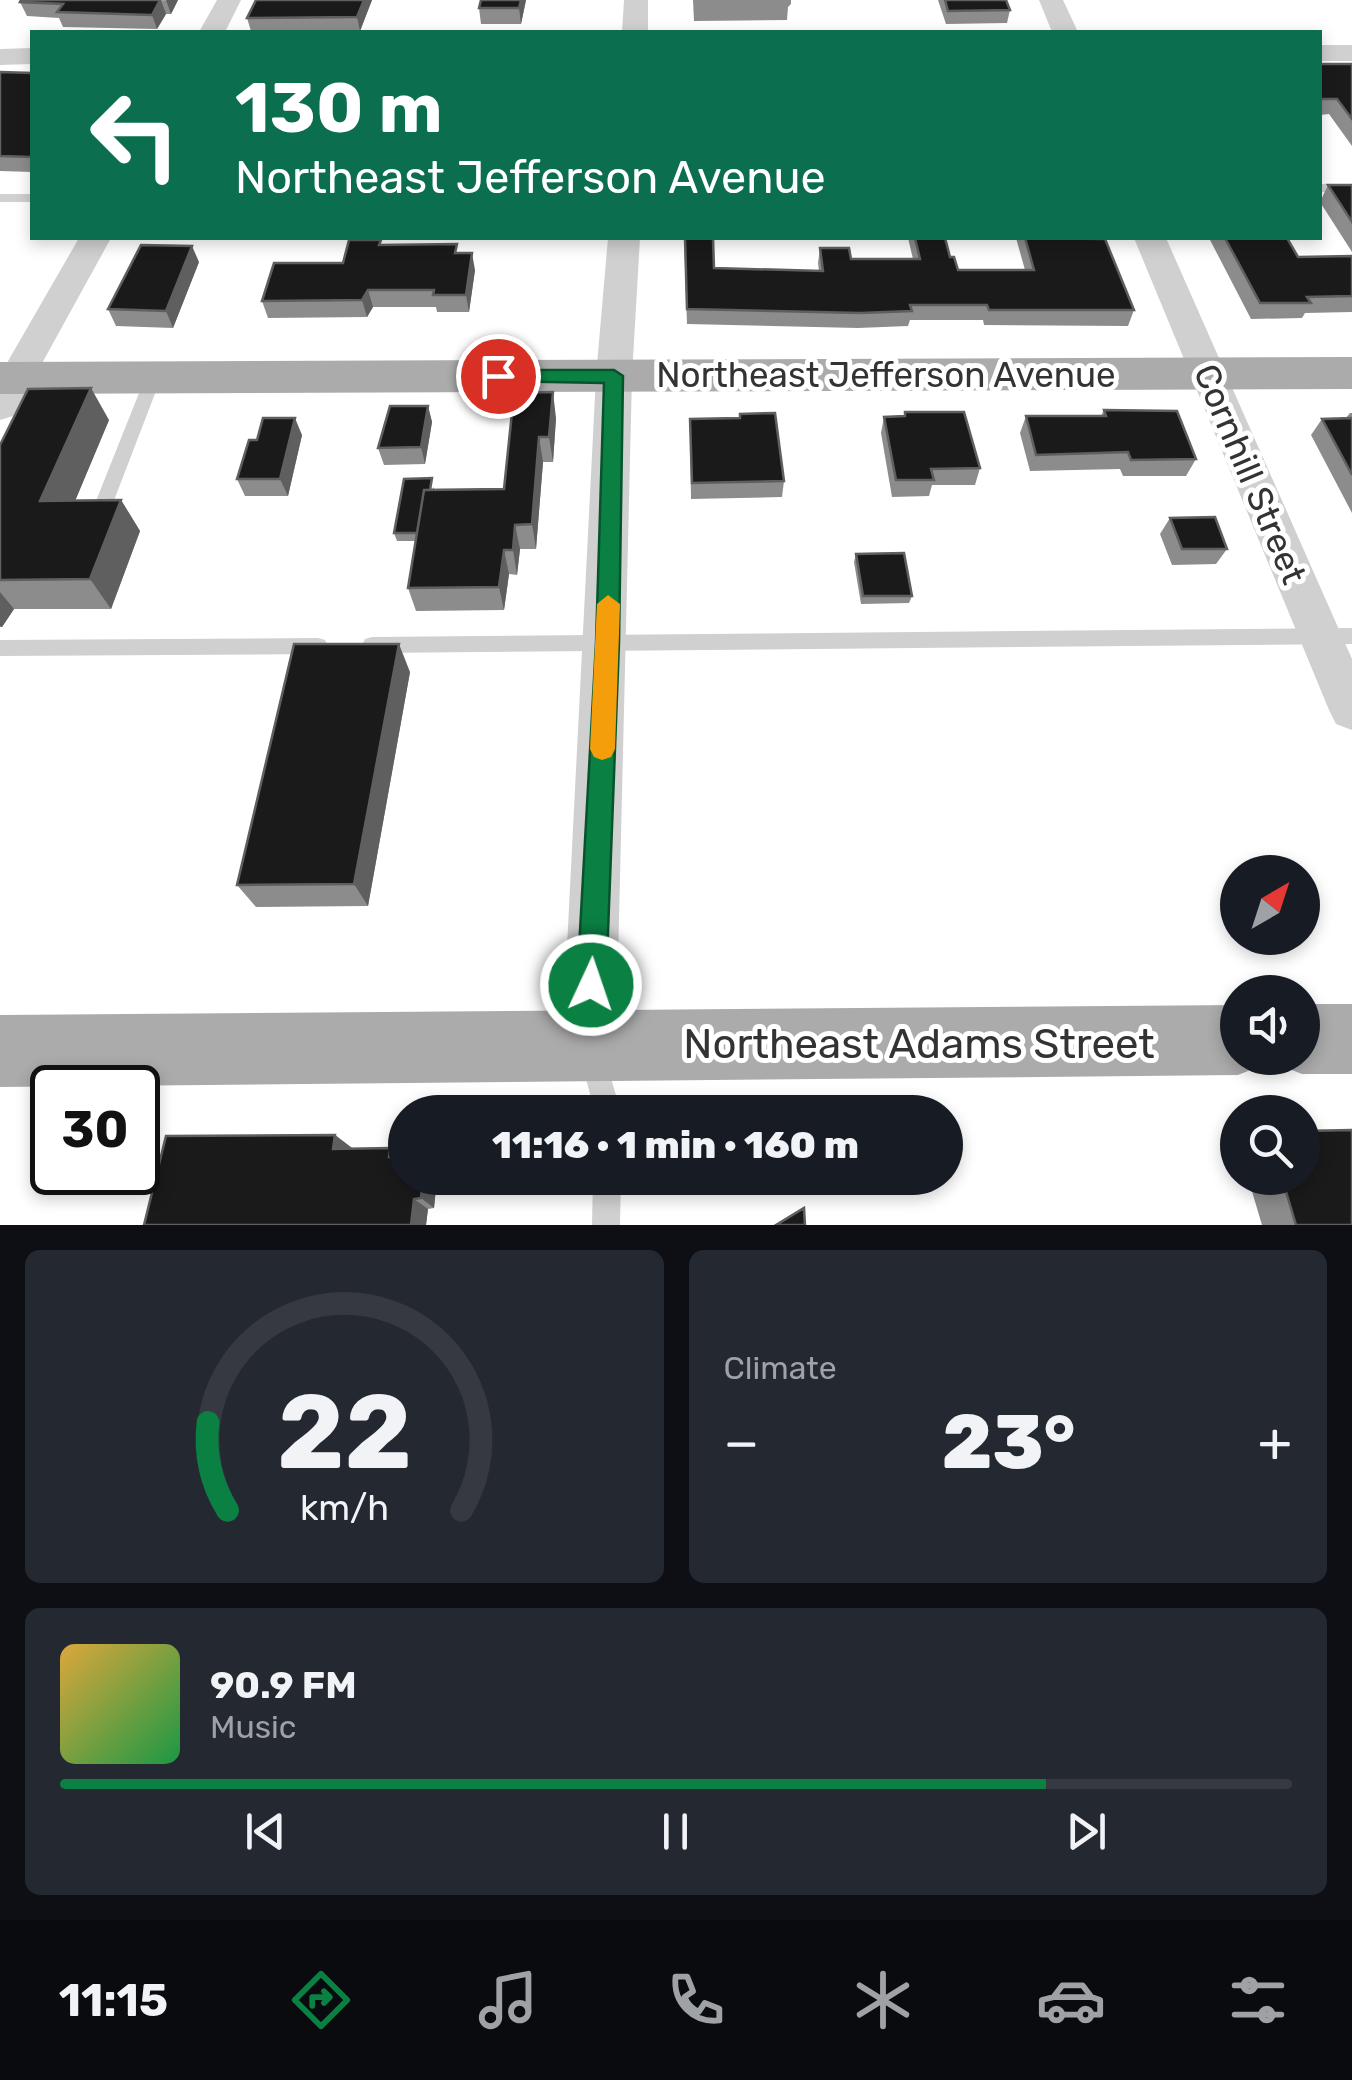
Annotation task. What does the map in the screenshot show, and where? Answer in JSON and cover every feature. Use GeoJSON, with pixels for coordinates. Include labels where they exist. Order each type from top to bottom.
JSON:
{"type":"FeatureCollection","features":[{"type":"Feature","properties":{"kind":"main road","name":"Northeast Jefferson Avenue"},"geometry":{"type":"LineString","coordinates":[[5,388],[152,378],[1352,372]]}},
{"type":"Feature","properties":{"kind":"main road"},"geometry":{"type":"LineString","coordinates":[[1320,1040],[1352,1039]]}},
{"type":"Feature","properties":{"kind":"main road","name":"Northeast Adams Street"},"geometry":{"type":"LineString","coordinates":[[0,1051],[1220,1040]]}},
{"type":"Feature","properties":{"kind":"street"},"geometry":{"type":"LineString","coordinates":[[213,30],[228,0]]}},
{"type":"Feature","properties":{"kind":"street"},"geometry":{"type":"LineString","coordinates":[[635,30],[636,0]]}},
{"type":"Feature","properties":{"kind":"street"},"geometry":{"type":"LineString","coordinates":[[1051,0],[1064,30]]}},
{"type":"Feature","properties":{"kind":"street"},"geometry":{"type":"LineString","coordinates":[[1322,53],[1352,53]]}},
{"type":"Feature","properties":{"kind":"street"},"geometry":{"type":"LineString","coordinates":[[0,56],[30,56]]}},
{"type":"Feature","properties":{"kind":"street"},"geometry":{"type":"LineString","coordinates":[[5,388],[94,240]]}},
{"type":"Feature","properties":{"kind":"street"},"geometry":{"type":"LineString","coordinates":[[588,1045],[607,643],[614,376],[624,240]]}},
{"type":"Feature","properties":{"kind":"street","name":"Cornhill Street"},"geometry":{"type":"LineString","coordinates":[[1151,240],[1207,374],[1336,636],[1352,710]]}},
{"type":"Feature","properties":{"kind":"lane"},"geometry":{"type":"LineString","coordinates":[[1322,188],[1352,188]]}},
{"type":"Feature","properties":{"kind":"lane"},"geometry":{"type":"LineString","coordinates":[[0,198],[30,198]]}},
{"type":"Feature","properties":{"kind":"lane"},"geometry":{"type":"LineString","coordinates":[[99,516],[152,378]]}},
{"type":"Feature","properties":{"kind":"lane"},"geometry":{"type":"LineString","coordinates":[[0,648],[1336,636]]}},
{"type":"Feature","properties":{"kind":"lane"},"geometry":{"type":"LineString","coordinates":[[588,1045],[603,1095]]}},
{"type":"Feature","properties":{"kind":"lane"},"geometry":{"type":"LineString","coordinates":[[606,1225],[607,1195]]}},
{"type":"Feature","properties":{"kind":"building"},"geometry":{"type":"Polygon","coordinates":[[[21,0],[160,0],[152,15],[57,12],[63,4],[21,0]]]}},
{"type":"Feature","properties":{"kind":"building"},"geometry":{"type":"Polygon","coordinates":[[[256,0],[364,0],[357,17],[247,18],[256,0]]]}},
{"type":"Feature","properties":{"kind":"building"},"geometry":{"type":"Polygon","coordinates":[[[481,0],[521,0],[519,8],[479,8],[481,0]]]}},
{"type":"Feature","properties":{"kind":"building"},"geometry":{"type":"Polygon","coordinates":[[[945,0],[1006,0],[1010,10],[948,11],[945,0]]]}},
{"type":"Feature","properties":{"kind":"building"},"geometry":{"type":"Polygon","coordinates":[[[1322,64],[1352,64],[1352,119],[1337,99],[1322,99],[1322,64]]]}},
{"type":"Feature","properties":{"kind":"building"},"geometry":{"type":"Polygon","coordinates":[[[0,72],[30,73],[30,157],[0,156],[0,72]]]}},
{"type":"Feature","properties":{"kind":"building"},"geometry":{"type":"Polygon","coordinates":[[[1328,185],[1352,185],[1352,222],[1328,185]]]}},
{"type":"Feature","properties":{"kind":"building"},"geometry":{"type":"Polygon","coordinates":[[[349,240],[381,240],[379,245],[457,244],[455,253],[472,253],[466,295],[433,295],[434,290],[368,290],[362,300],[262,301],[274,263],[343,263],[349,240]]]}},
{"type":"Feature","properties":{"kind":"building"},"geometry":{"type":"Polygon","coordinates":[[[685,240],[713,240],[714,268],[823,271],[820,248],[849,248],[851,259],[920,259],[915,240],[946,240],[958,270],[1034,270],[1026,240],[1105,240],[1134,310],[989,310],[987,305],[910,305],[912,311],[860,313],[687,309],[685,240]]]}},
{"type":"Feature","properties":{"kind":"building"},"geometry":{"type":"Polygon","coordinates":[[[1226,240],[1288,240],[1298,257],[1352,256],[1352,296],[1307,297],[1311,303],[1260,303],[1226,240]]]}},
{"type":"Feature","properties":{"kind":"building"},"geometry":{"type":"Polygon","coordinates":[[[141,245],[192,246],[166,311],[108,309],[141,245]]]}},
{"type":"Feature","properties":{"kind":"building"},"geometry":{"type":"Polygon","coordinates":[[[91,388],[40,501],[121,500],[90,579],[0,580],[0,445],[28,389],[91,388]]]}},
{"type":"Feature","properties":{"kind":"building"},"geometry":{"type":"Polygon","coordinates":[[[553,392],[549,437],[539,437],[532,524],[515,525],[513,550],[504,550],[499,587],[408,588],[424,490],[504,489],[514,393],[553,392]]]}},
{"type":"Feature","properties":{"kind":"building"},"geometry":{"type":"Polygon","coordinates":[[[390,406],[428,406],[421,447],[378,448],[390,406]]]}},
{"type":"Feature","properties":{"kind":"building"},"geometry":{"type":"Polygon","coordinates":[[[1104,410],[1177,411],[1196,459],[1131,460],[1128,452],[1036,455],[1026,416],[1106,416],[1104,410]]]}},
{"type":"Feature","properties":{"kind":"building"},"geometry":{"type":"Polygon","coordinates":[[[905,412],[964,412],[980,468],[931,469],[934,480],[896,480],[884,417],[905,416],[905,412]]]}},
{"type":"Feature","properties":{"kind":"building"},"geometry":{"type":"Polygon","coordinates":[[[775,413],[784,481],[692,483],[690,419],[775,413]]]}},
{"type":"Feature","properties":{"kind":"building"},"geometry":{"type":"Polygon","coordinates":[[[263,418],[295,418],[280,479],[237,479],[249,440],[257,440],[263,418]]]}},
{"type":"Feature","properties":{"kind":"building"},"geometry":{"type":"Polygon","coordinates":[[[1352,418],[1352,475],[1322,419],[1352,418]]]}},
{"type":"Feature","properties":{"kind":"building"},"geometry":{"type":"Polygon","coordinates":[[[432,478],[430,490],[424,490],[417,533],[394,533],[404,479],[432,478]]]}},
{"type":"Feature","properties":{"kind":"building"},"geometry":{"type":"Polygon","coordinates":[[[1215,517],[1227,549],[1182,549],[1170,518],[1215,517]]]}},
{"type":"Feature","properties":{"kind":"building"},"geometry":{"type":"Polygon","coordinates":[[[904,553],[912,596],[863,596],[856,554],[904,553]]]}},
{"type":"Feature","properties":{"kind":"building"},"geometry":{"type":"Polygon","coordinates":[[[294,644],[399,644],[354,884],[237,885],[294,644]]]}},
{"type":"Feature","properties":{"kind":"building"},"geometry":{"type":"Polygon","coordinates":[[[1352,1130],[1352,1225],[1296,1225],[1287,1195],[1320,1195],[1320,1131],[1352,1130]]]}},
{"type":"Feature","properties":{"kind":"building"},"geometry":{"type":"Polygon","coordinates":[[[335,1135],[333,1149],[388,1148],[388,1195],[421,1195],[421,1198],[414,1199],[411,1225],[144,1225],[151,1195],[160,1195],[160,1160],[166,1136],[335,1135]]]}},
{"type":"Feature","properties":{"kind":"building"},"geometry":{"type":"Polygon","coordinates":[[[804,1208],[805,1225],[776,1225],[804,1208]]]}},
{"type":"Feature","properties":{"kind":"slow traffic"},"geometry":{"type":"LineString","coordinates":[[602,749],[608,604]]}},
{"type":"Feature","properties":{"kind":"route"},"geometry":{"type":"LineString","coordinates":[[498,376],[614,376],[607,643],[591,985]]}}]}
